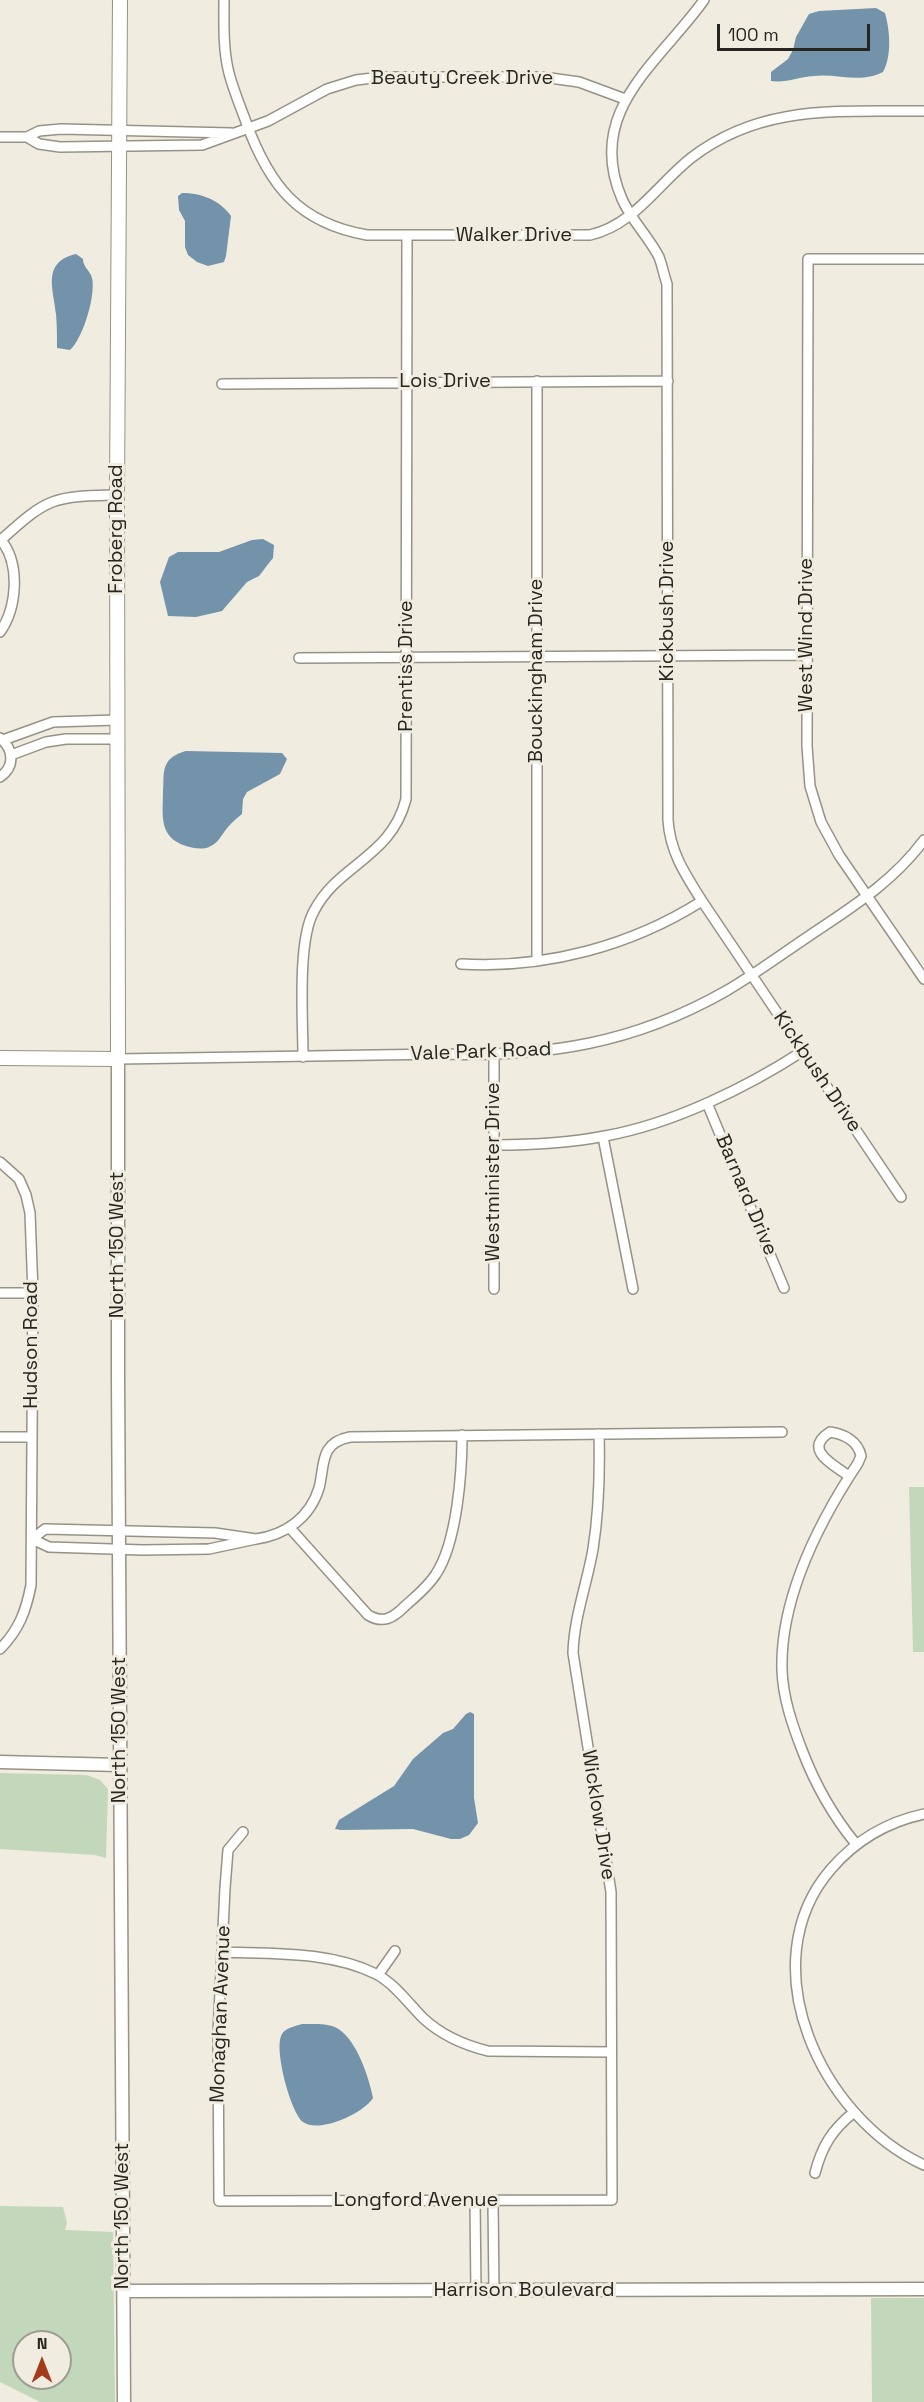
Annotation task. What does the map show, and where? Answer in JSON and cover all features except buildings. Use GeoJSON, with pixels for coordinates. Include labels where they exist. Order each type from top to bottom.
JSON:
{"type":"FeatureCollection","features":[{"type":"Feature","properties":{"kind":"main road","name":"Froberg Road"},"geometry":{"type":"LineString","coordinates":[[118,1059],[117,495],[120,0]]}},
{"type":"Feature","properties":{"kind":"main road"},"geometry":{"type":"LineString","coordinates":[[0,1058],[118,1059]]}},
{"type":"Feature","properties":{"kind":"street","name":"Walker Drive"},"geometry":{"type":"LineString","coordinates":[[224,0],[227,64],[260,157],[273,180],[303,210],[326,223],[353,233],[407,237],[580,236],[606,230],[630,216],[703,150],[729,134],[755,123],[806,113],[924,111]]}},
{"type":"Feature","properties":{"kind":"street","name":"Kickbush Drive"},"geometry":{"type":"LineString","coordinates":[[704,0],[635,83],[625,99],[615,124],[612,154],[617,186],[630,216],[659,257],[667,284],[669,840],[679,864],[702,901],[901,1197]]}},
{"type":"Feature","properties":{"kind":"street","name":"Beauty Creek Drive"},"geometry":{"type":"LineString","coordinates":[[27,137],[39,144],[60,147],[202,145],[273,119],[327,88],[368,78],[543,77],[579,82],[625,99]]}},
{"type":"Feature","properties":{"kind":"street","name":"Beauty Creek Drive"},"geometry":{"type":"LineString","coordinates":[[27,137],[39,131],[61,129],[236,133]]}},
{"type":"Feature","properties":{"kind":"street"},"geometry":{"type":"LineString","coordinates":[[0,137],[27,137]]}},
{"type":"Feature","properties":{"kind":"street","name":"Prentiss Drive"},"geometry":{"type":"LineString","coordinates":[[303,1057],[304,945],[312,914],[330,888],[386,840],[395,827],[404,806],[406,792],[407,237]]}},
{"type":"Feature","properties":{"kind":"street","name":"West Wind Drive"},"geometry":{"type":"LineString","coordinates":[[924,259],[808,259],[807,655],[807,746],[810,786],[821,822],[839,855],[924,979]]}},
{"type":"Feature","properties":{"kind":"street","name":"Bouckingham Drive"},"geometry":{"type":"LineString","coordinates":[[537,381],[537,961]]}},
{"type":"Feature","properties":{"kind":"street","name":"Lois Drive"},"geometry":{"type":"LineString","coordinates":[[222,384],[668,381]]}},
{"type":"Feature","properties":{"kind":"street"},"geometry":{"type":"LineString","coordinates":[[0,632],[9,615],[14,584],[11,558],[1,540],[31,514],[51,501],[70,496],[117,495]]}},
{"type":"Feature","properties":{"kind":"street"},"geometry":{"type":"LineString","coordinates":[[299,658],[807,655]]}},
{"type":"Feature","properties":{"kind":"street"},"geometry":{"type":"LineString","coordinates":[[0,777],[9,768],[11,755],[9,747],[2,739],[53,722],[117,720]]}},
{"type":"Feature","properties":{"kind":"street"},"geometry":{"type":"LineString","coordinates":[[11,755],[46,742],[66,739],[117,738]]}},
{"type":"Feature","properties":{"kind":"street","name":"Vale Park Road"},"geometry":{"type":"LineString","coordinates":[[118,1059],[494,1055],[563,1049],[627,1034],[688,1011],[752,974],[868,896],[910,858],[924,840]]}},
{"type":"Feature","properties":{"kind":"street"},"geometry":{"type":"LineString","coordinates":[[461,964],[537,961],[576,954],[615,942],[678,915],[702,901]]}},
{"type":"Feature","properties":{"kind":"street"},"geometry":{"type":"LineString","coordinates":[[495,1145],[531,1145],[603,1137],[656,1122],[707,1103],[767,1073],[802,1050]]}},
{"type":"Feature","properties":{"kind":"street","name":"Westminister Drive"},"geometry":{"type":"LineString","coordinates":[[494,1055],[494,1289]]}},
{"type":"Feature","properties":{"kind":"street","name":"North 150 West"},"geometry":{"type":"LineString","coordinates":[[118,1059],[124,2402]]}},
{"type":"Feature","properties":{"kind":"street","name":"Barnard Drive"},"geometry":{"type":"LineString","coordinates":[[707,1103],[784,1288]]}},
{"type":"Feature","properties":{"kind":"street"},"geometry":{"type":"LineString","coordinates":[[603,1137],[633,1289]]}},
{"type":"Feature","properties":{"kind":"street","name":"Hudson Road"},"geometry":{"type":"LineString","coordinates":[[0,1162],[19,1179],[26,1195],[30,1213],[33,1293],[32,1585],[27,1606],[12,1636],[0,1649]]}},
{"type":"Feature","properties":{"kind":"street"},"geometry":{"type":"LineString","coordinates":[[0,1293],[33,1293]]}},
{"type":"Feature","properties":{"kind":"street"},"geometry":{"type":"LineString","coordinates":[[256,1539],[215,1533],[45,1529],[32,1539],[49,1547],[209,1549],[276,1535],[290,1528],[314,1502],[324,1458],[332,1446],[340,1440],[357,1436],[782,1432]]}},
{"type":"Feature","properties":{"kind":"street"},"geometry":{"type":"LineString","coordinates":[[849,1476],[819,1452],[818,1445],[823,1436],[830,1432],[839,1433],[855,1443],[860,1449],[861,1456],[823,1520],[803,1567],[785,1632],[782,1671],[787,1706],[812,1776],[830,1809],[856,1844]]}},
{"type":"Feature","properties":{"kind":"street","name":"Wicklow Drive"},"geometry":{"type":"LineString","coordinates":[[599,1434],[600,1495],[592,1551],[574,1630],[573,1653],[611,1892],[612,2200]]}},
{"type":"Feature","properties":{"kind":"street"},"geometry":{"type":"LineString","coordinates":[[290,1528],[368,1615],[384,1620],[394,1616],[428,1585],[444,1560],[459,1493],[462,1435]]}},
{"type":"Feature","properties":{"kind":"street"},"geometry":{"type":"LineString","coordinates":[[0,1437],[31,1437]]}},
{"type":"Feature","properties":{"kind":"street"},"geometry":{"type":"LineString","coordinates":[[0,1762],[120,1765]]}},
{"type":"Feature","properties":{"kind":"street"},"geometry":{"type":"LineString","coordinates":[[924,1814],[890,1824],[856,1844],[824,1877],[810,1899],[801,1920],[795,1946],[797,1992],[818,2058],[831,2083],[853,2113],[875,2134],[901,2153],[924,2165]]}},
{"type":"Feature","properties":{"kind":"street","name":"Monaghan Avenue"},"geometry":{"type":"LineString","coordinates":[[219,2201],[218,2034],[228,1850],[243,1832]]}},
{"type":"Feature","properties":{"kind":"street"},"geometry":{"type":"LineString","coordinates":[[378,1975],[395,1951]]}},
{"type":"Feature","properties":{"kind":"street"},"geometry":{"type":"LineString","coordinates":[[222,1952],[318,1957],[350,1964],[378,1975],[402,1994],[424,2018],[444,2034],[470,2046],[488,2051],[508,2053],[610,2052]]}},
{"type":"Feature","properties":{"kind":"street"},"geometry":{"type":"LineString","coordinates":[[815,2173],[824,2145],[830,2135],[853,2113]]}},
{"type":"Feature","properties":{"kind":"street","name":"Longford Avenue"},"geometry":{"type":"LineString","coordinates":[[219,2201],[612,2200]]}},
{"type":"Feature","properties":{"kind":"street"},"geometry":{"type":"LineString","coordinates":[[475,2202],[476,2292]]}},
{"type":"Feature","properties":{"kind":"street"},"geometry":{"type":"LineString","coordinates":[[493,2202],[494,2292]]}},
{"type":"Feature","properties":{"kind":"street","name":"Harrison Boulevard"},"geometry":{"type":"LineString","coordinates":[[123,2291],[494,2292],[924,2289]]}},
{"type":"Feature","properties":{"kind":"green space"},"geometry":{"type":"Polygon","coordinates":[[[909,1487],[924,1487],[924,1652],[913,1652],[909,1487]]]}},
{"type":"Feature","properties":{"kind":"green space"},"geometry":{"type":"Polygon","coordinates":[[[0,1773],[86,1775],[100,1780],[108,1789],[106,1858],[95,1855],[0,1849],[0,1773]]]}},
{"type":"Feature","properties":{"kind":"green space"},"geometry":{"type":"Polygon","coordinates":[[[0,2206],[63,2207],[67,2223],[65,2230],[113,2232],[115,2402],[40,2402],[16,2390],[72,2390],[72,2330],[12,2330],[12,2388],[0,2382],[0,2206]]]}},
{"type":"Feature","properties":{"kind":"green space"},"geometry":{"type":"Polygon","coordinates":[[[871,2298],[924,2298],[924,2402],[872,2402],[871,2298]]]}},
{"type":"Feature","properties":{"kind":"water"},"geometry":{"type":"Polygon","coordinates":[[[876,8],[885,13],[889,35],[888,59],[883,72],[857,78],[822,75],[771,81],[771,72],[788,59],[796,37],[809,14],[819,11],[876,8]]]}},
{"type":"Feature","properties":{"kind":"water"},"geometry":{"type":"Polygon","coordinates":[[[182,193],[210,198],[227,210],[231,216],[224,262],[208,266],[188,255],[185,247],[185,221],[179,210],[178,196],[182,193]]]}},
{"type":"Feature","properties":{"kind":"water"},"geometry":{"type":"Polygon","coordinates":[[[76,254],[83,259],[93,282],[88,314],[80,336],[70,350],[57,348],[52,278],[58,263],[76,254]]]}},
{"type":"Feature","properties":{"kind":"water"},"geometry":{"type":"Polygon","coordinates":[[[263,539],[274,545],[273,558],[259,576],[247,582],[222,611],[196,617],[168,616],[160,582],[169,557],[178,552],[219,552],[252,540],[263,539]]]}},
{"type":"Feature","properties":{"kind":"water"},"geometry":{"type":"Polygon","coordinates":[[[186,751],[282,753],[287,759],[280,774],[247,792],[243,799],[242,814],[218,841],[209,847],[198,848],[186,846],[171,837],[166,831],[163,817],[165,766],[173,757],[186,751]]]}},
{"type":"Feature","properties":{"kind":"water"},"geometry":{"type":"Polygon","coordinates":[[[470,1712],[474,1714],[474,1798],[478,1823],[469,1835],[460,1839],[451,1839],[413,1829],[335,1829],[339,1820],[394,1786],[413,1759],[443,1733],[453,1729],[470,1712]]]}},
{"type":"Feature","properties":{"kind":"water"},"geometry":{"type":"Polygon","coordinates":[[[302,2024],[335,2027],[349,2039],[365,2069],[373,2098],[361,2110],[330,2124],[310,2125],[298,2116],[285,2080],[280,2041],[286,2030],[302,2024]]]}}]}
